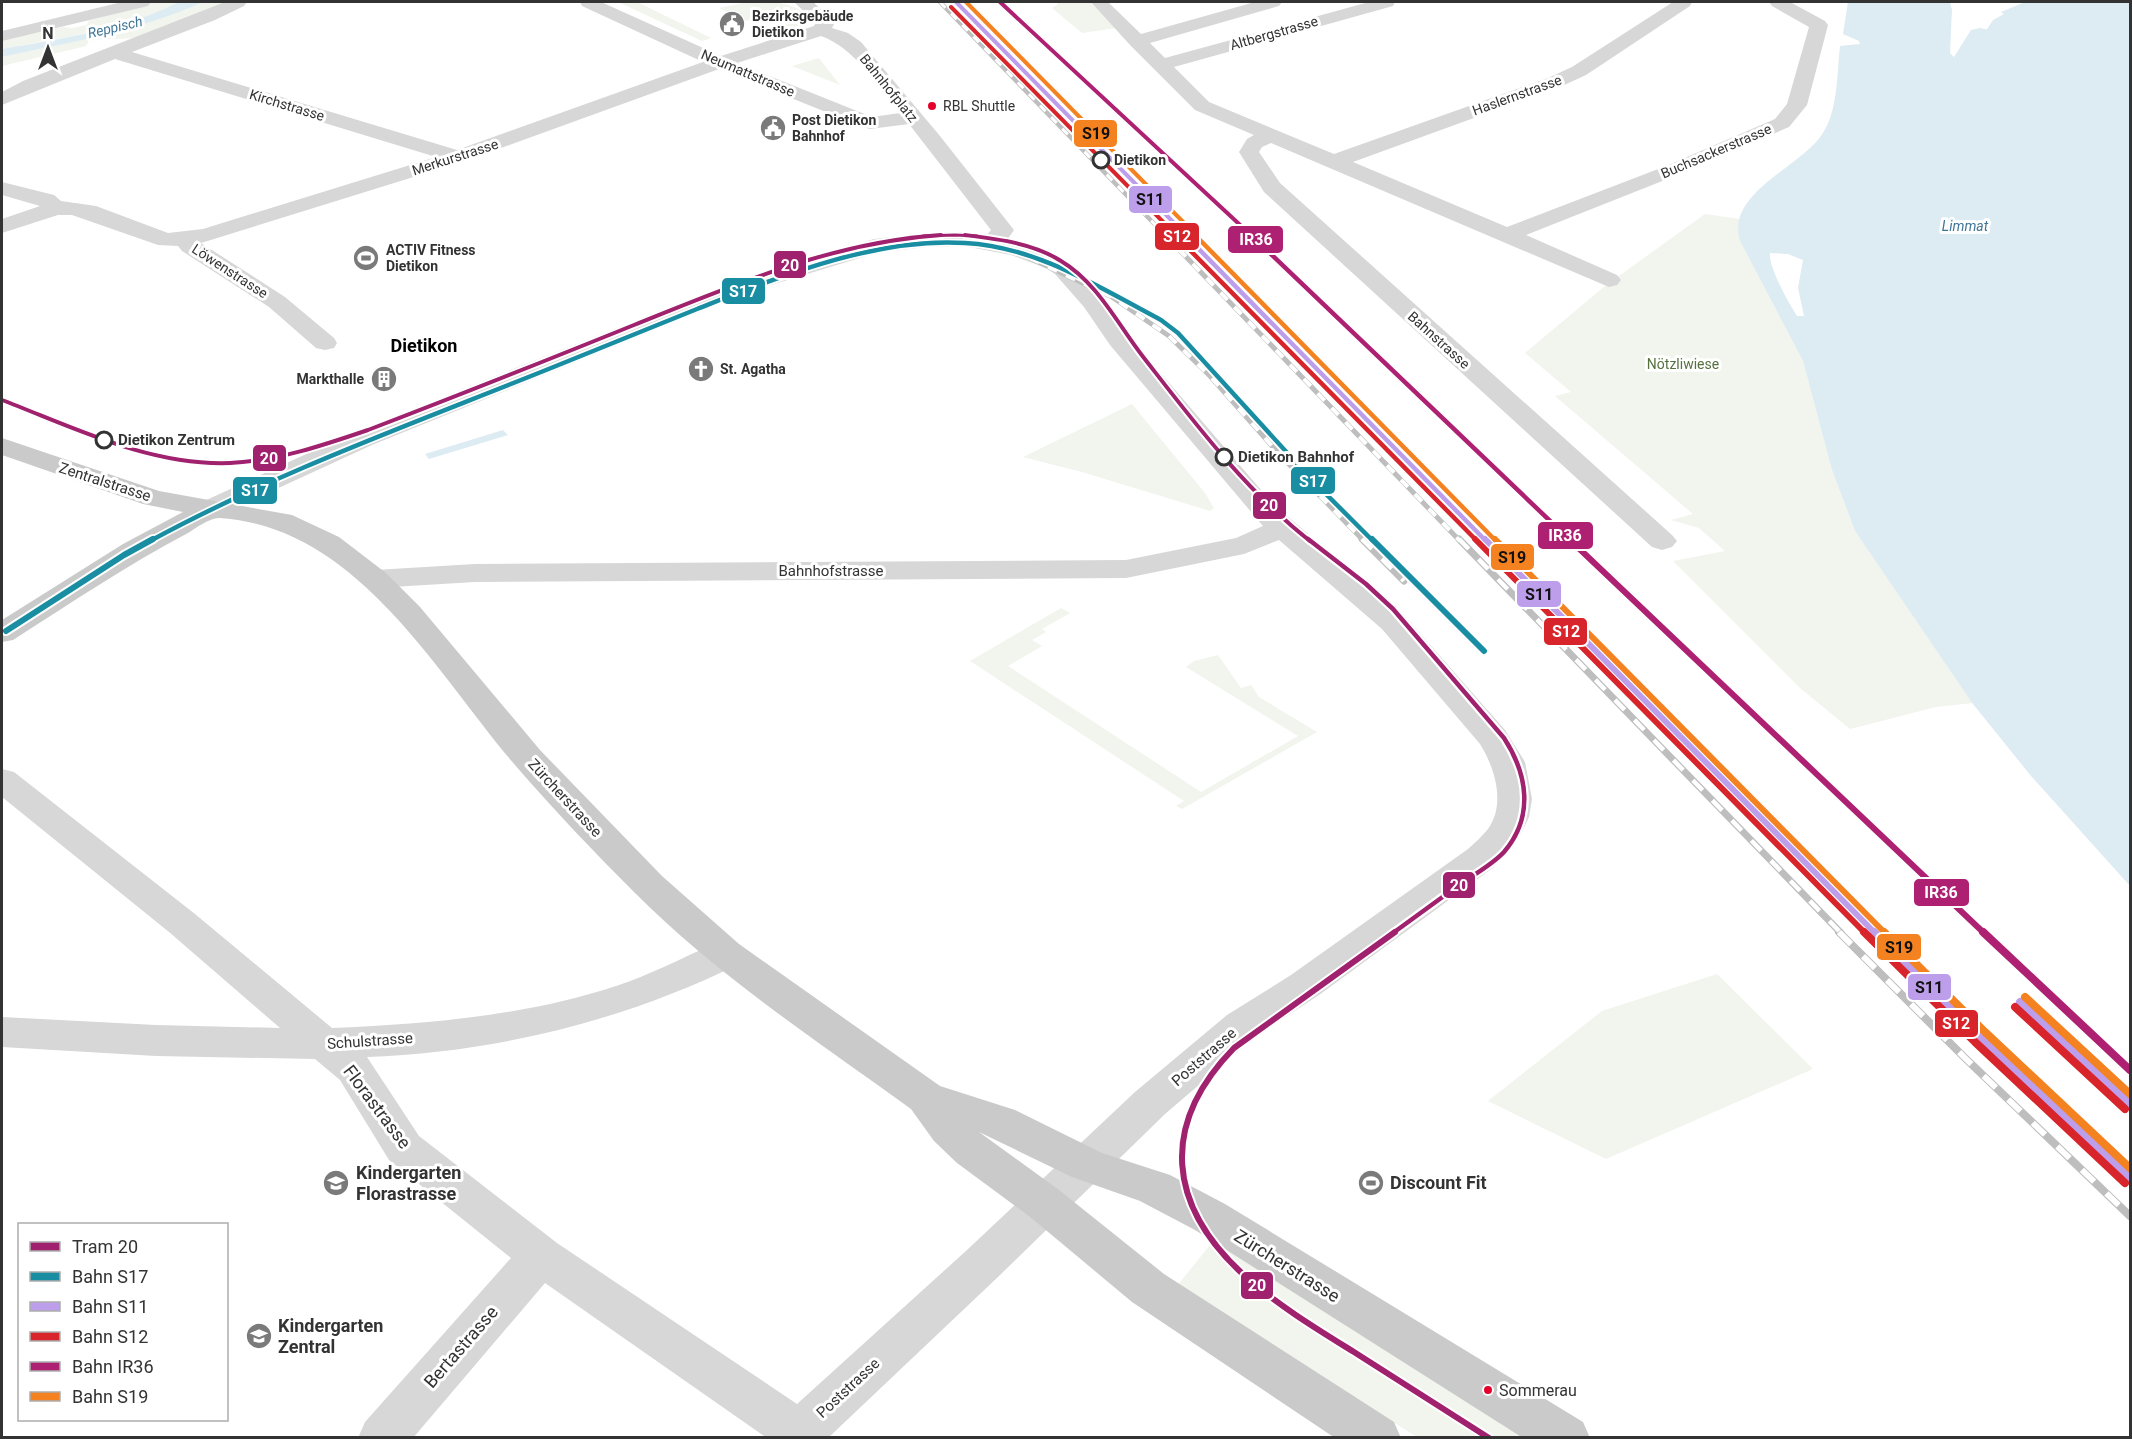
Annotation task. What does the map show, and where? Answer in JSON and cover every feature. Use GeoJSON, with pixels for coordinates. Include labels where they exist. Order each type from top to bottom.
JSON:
{"type":"FeatureCollection","features":[{"type":"Feature","properties":{"kind":"main road","name":"Zentralstrasse"},"geometry":{"type":"LineString","coordinates":[[2,446],[153,498],[212,508]]}},
{"type":"Feature","properties":{"kind":"main road","name":"Zürcherstrasse"},"geometry":{"type":"LineString","coordinates":[[212,508],[282,521],[299,527],[329,543],[375,579],[409,614],[528,758],[612,849],[726,954],[926,1098],[949,1129],[972,1151],[1044,1203],[1148,1288],[1377,1437]]}},
{"type":"Feature","properties":{"kind":"main road"},"geometry":{"type":"LineString","coordinates":[[2,633],[133,550],[212,508]]}},
{"type":"Feature","properties":{"kind":"main road","name":"Zürcherstrasse"},"geometry":{"type":"LineString","coordinates":[[926,1098],[1000,1122],[1087,1165],[1155,1188],[1210,1218],[1566,1437]]}},
{"type":"Feature","properties":{"kind":"street"},"geometry":{"type":"LineString","coordinates":[[2,36],[142,2]]}},
{"type":"Feature","properties":{"kind":"street"},"geometry":{"type":"LineString","coordinates":[[2,99],[30,85],[209,16],[238,2]]}},
{"type":"Feature","properties":{"kind":"street","name":"Neumattstrasse"},"geometry":{"type":"LineString","coordinates":[[588,2],[720,63],[870,123],[913,117]]}},
{"type":"Feature","properties":{"kind":"street"},"geometry":{"type":"LineString","coordinates":[[720,63],[821,30],[826,22],[803,2]]}},
{"type":"Feature","properties":{"kind":"street"},"geometry":{"type":"LineString","coordinates":[[1100,2],[1202,106],[1336,161],[1609,280]]}},
{"type":"Feature","properties":{"kind":"street"},"geometry":{"type":"LineString","coordinates":[[1136,41],[1273,2]]}},
{"type":"Feature","properties":{"kind":"street","name":"Altbergstrasse"},"geometry":{"type":"LineString","coordinates":[[1161,65],[1387,2]]}},
{"type":"Feature","properties":{"kind":"street","name":"Haslernstrasse"},"geometry":{"type":"LineString","coordinates":[[1336,161],[1556,82],[1579,71],[1684,2]]}},
{"type":"Feature","properties":{"kind":"street","name":"Buchsackerstrasse"},"geometry":{"type":"LineString","coordinates":[[1507,235],[1673,170],[1782,123],[1797,105],[1819,25],[1778,2]]}},
{"type":"Feature","properties":{"kind":"street","name":"Bahnhofplatz"},"geometry":{"type":"LineString","coordinates":[[821,30],[842,37],[854,46],[913,117],[1003,231],[993,243]]}},
{"type":"Feature","properties":{"kind":"street","name":"Kirchstrasse"},"geometry":{"type":"LineString","coordinates":[[115,53],[458,157]]}},
{"type":"Feature","properties":{"kind":"street","name":"Merkurstrasse"},"geometry":{"type":"LineString","coordinates":[[185,239],[205,236],[458,157],[720,63]]}},
{"type":"Feature","properties":{"kind":"street","name":"Bahnstrasse"},"geometry":{"type":"LineString","coordinates":[[1272,135],[1254,143],[1249,152],[1272,187],[1662,541]]}},
{"type":"Feature","properties":{"kind":"street"},"geometry":{"type":"LineString","coordinates":[[2,188],[46,200],[56,208]]}},
{"type":"Feature","properties":{"kind":"street"},"geometry":{"type":"LineString","coordinates":[[2,226],[56,208]]}},
{"type":"Feature","properties":{"kind":"street","name":"Löwenstrasse"},"geometry":{"type":"LineString","coordinates":[[56,208],[88,211],[158,238],[185,239],[190,246],[277,302],[325,343]]}},
{"type":"Feature","properties":{"kind":"street"},"geometry":{"type":"LineString","coordinates":[[212,508],[362,438],[743,286],[874,246],[926,240],[964,239],[993,243],[1034,254],[1054,263],[1069,275],[1134,358],[1248,493],[1282,528]]}},
{"type":"Feature","properties":{"kind":"street","name":"Bahnhofstrasse"},"geometry":{"type":"LineString","coordinates":[[375,579],[475,573],[1126,569],[1244,545],[1282,528]]}},
{"type":"Feature","properties":{"kind":"street","name":"Poststrasse"},"geometry":{"type":"LineString","coordinates":[[796,1436],[983,1263],[1150,1103],[1241,1026],[1305,985],[1481,858],[1503,834],[1515,799],[1514,782],[1508,762],[1493,738],[1393,622],[1351,584],[1282,528]]}},
{"type":"Feature","properties":{"kind":"street","name":"Florastrasse"},"geometry":{"type":"LineString","coordinates":[[2,780],[182,924],[354,1069],[404,1148],[541,1256],[769,1410],[796,1436]]}},
{"type":"Feature","properties":{"kind":"street","name":"Schulstrasse"},"geometry":{"type":"LineString","coordinates":[[2,1032],[322,1044],[411,1039],[511,1027],[618,1000],[726,954]]}},
{"type":"Feature","properties":{"kind":"street","name":"Bertastrasse"},"geometry":{"type":"LineString","coordinates":[[382,1437],[541,1256]]}},
{"type":"Feature","properties":{"kind":"green space"},"geometry":{"type":"Polygon","coordinates":[[[154,2],[179,2],[137,20],[115,26],[70,37],[2,49],[2,40],[63,27],[87,25],[88,21],[154,2]]]}},
{"type":"Feature","properties":{"kind":"green space"},"geometry":{"type":"Polygon","coordinates":[[[203,2],[228,2],[173,27],[145,36],[89,41],[86,46],[2,66],[2,57],[129,28],[203,2]]]}},
{"type":"Feature","properties":{"kind":"green space"},"geometry":{"type":"Polygon","coordinates":[[[618,2],[637,2],[711,38],[702,41],[618,2]]]}},
{"type":"Feature","properties":{"kind":"green space"},"geometry":{"type":"Polygon","coordinates":[[[747,2],[792,6],[805,15],[809,22],[800,29],[780,36],[771,32],[788,27],[765,16],[745,21],[719,8],[747,2]]]}},
{"type":"Feature","properties":{"kind":"green space"},"geometry":{"type":"Polygon","coordinates":[[[1055,2],[1093,2],[1116,28],[1082,33],[1052,8],[1058,4],[1055,2]]]}},
{"type":"Feature","properties":{"kind":"green space"},"geometry":{"type":"Polygon","coordinates":[[[819,58],[840,85],[792,66],[819,58]]]}},
{"type":"Feature","properties":{"kind":"green space","name":"Nötzliwiese"},"geometry":{"type":"Polygon","coordinates":[[[1705,214],[1740,219],[1738,225],[1740,241],[1803,361],[1832,470],[1855,531],[1973,703],[1936,707],[1850,729],[1800,688],[1673,561],[1725,551],[1699,528],[1671,520],[1693,514],[1555,396],[1571,392],[1525,353],[1605,286],[1705,214]]]}},
{"type":"Feature","properties":{"kind":"green space"},"geometry":{"type":"Polygon","coordinates":[[[1132,404],[1205,493],[1214,508],[1210,511],[1082,472],[1023,457],[1132,404]]]}},
{"type":"Feature","properties":{"kind":"green space"},"geometry":{"type":"Polygon","coordinates":[[[1061,608],[1070,613],[1042,629],[1046,632],[1032,640],[1042,646],[1008,666],[1201,792],[1298,736],[1186,667],[1194,661],[1218,655],[1241,688],[1251,685],[1259,697],[1317,732],[1182,809],[1176,806],[1184,801],[970,661],[1061,608]]]}},
{"type":"Feature","properties":{"kind":"green space"},"geometry":{"type":"Polygon","coordinates":[[[1717,974],[1813,1069],[1606,1159],[1488,1101],[1602,1011],[1717,974]]]}},
{"type":"Feature","properties":{"kind":"green space"},"geometry":{"type":"Polygon","coordinates":[[[1214,1240],[1536,1437],[1417,1437],[1177,1286],[1214,1240]]]}},
{"type":"Feature","properties":{"kind":"water","name":"Reppisch"},"geometry":{"type":"Polygon","coordinates":[[[179,2],[203,2],[129,28],[2,57],[2,49],[70,37],[115,26],[179,2]]]}},
{"type":"Feature","properties":{"kind":"water","name":"Limmat"},"geometry":{"type":"Polygon","coordinates":[[[1848,2],[1950,2],[1952,10],[1950,53],[1955,58],[1967,60],[1993,20],[2004,14],[2001,12],[2025,2],[2130,2],[2130,886],[2031,776],[1973,704],[1855,531],[1832,470],[1803,361],[1740,241],[1738,224],[1744,208],[1754,194],[1813,145],[1828,124],[1836,91],[1840,46],[1860,44],[1859,41],[1843,34],[1848,2]],[[1770,253],[1772,267],[1793,310],[1797,316],[1804,316],[1798,288],[1803,260],[1788,254],[1770,253]]]}},
{"type":"Feature","properties":{"kind":"water"},"geometry":{"type":"Polygon","coordinates":[[[503,430],[508,435],[429,459],[425,454],[503,430]]]}},
{"type":"Feature","properties":{"kind":"waterway"},"geometry":{"type":"LineString","coordinates":[[1971,58],[1966,57],[1980,35]]}},
{"type":"Feature","properties":{"kind":"railway"},"geometry":{"type":"LineString","coordinates":[[940,2],[1166,236]]}},
{"type":"Feature","properties":{"kind":"railway"},"geometry":{"type":"LineString","coordinates":[[968,2],[990,32],[1020,66]]}},
{"type":"Feature","properties":{"kind":"railway"},"geometry":{"type":"LineString","coordinates":[[1165,235],[1460,541]]}},
{"type":"Feature","properties":{"kind":"railway"},"geometry":{"type":"LineString","coordinates":[[1030,258],[1112,297],[1169,336],[1210,376],[1280,455],[1364,541]]}},
{"type":"Feature","properties":{"kind":"railway"},"geometry":{"type":"LineString","coordinates":[[1459,539],[1841,933]]}},
{"type":"Feature","properties":{"kind":"railway"},"geometry":{"type":"LineString","coordinates":[[1364,541],[1404,581]]}},
{"type":"Feature","properties":{"kind":"railway"},"geometry":{"type":"LineString","coordinates":[[1839,932],[1965,1058],[2130,1216]]}},
{"type":"Feature","properties":{"kind":"tram line","name":"20"},"geometry":{"type":"LineString","coordinates":[[2,400],[113,443],[171,459],[200,463],[230,463],[265,459],[368,430],[743,281],[852,247],[889,240],[965,235],[1021,244],[1061,260],[1093,288],[1186,411],[1261,497],[1286,521],[1380,596],[1405,622],[1498,730],[1521,769],[1525,807],[1517,831],[1502,854],[1234,1048],[1211,1073],[1194,1100],[1184,1130],[1182,1147],[1182,1164],[1189,1196],[1203,1226],[1222,1252],[1245,1276],[1299,1317],[1489,1438]]}},
{"type":"Feature","properties":{"kind":"rail line","name":"S11"},"geometry":{"type":"LineString","coordinates":[[956,2],[1793,852],[1980,1037],[2130,1178]]}},
{"type":"Feature","properties":{"kind":"rail line","name":"S19"},"geometry":{"type":"LineString","coordinates":[[966,2],[1798,847],[1985,1032],[2130,1168]]}},
{"type":"Feature","properties":{"kind":"rail line","name":"IR36"},"geometry":{"type":"LineString","coordinates":[[1000,2],[1186,173],[1818,777],[2130,1070]]}},
{"type":"Feature","properties":{"kind":"rail line","name":"S12"},"geometry":{"type":"LineString","coordinates":[[951,7],[1788,857],[1975,1042],[2125,1183]]}},
{"type":"Feature","properties":{"kind":"rail line","name":"S17"},"geometry":{"type":"LineString","coordinates":[[6,631],[124,555],[170,530],[316,462],[766,282],[831,262],[897,247],[963,242],[997,246],[1043,259],[1161,320],[1178,333],[1311,479],[1484,651]]}},
{"type":"Feature","properties":{"kind":"rail line","name":"S19"},"geometry":{"type":"LineString","coordinates":[[2025,997],[2130,1094]]}},
{"type":"Feature","properties":{"kind":"rail line","name":"S11"},"geometry":{"type":"LineString","coordinates":[[2020,1002],[2130,1104]]}},
{"type":"Feature","properties":{"kind":"rail line","name":"S12"},"geometry":{"type":"LineString","coordinates":[[2015,1007],[2125,1109]]}},
{"type":"Feature","properties":{"kind":"place","name":"Bezirksgebäude Dietikon"},"geometry":{"type":"Point","coordinates":[732,24]}},
{"type":"Feature","properties":{"kind":"place","name":"RBL Shuttle"},"geometry":{"type":"Point","coordinates":[932,106]}},
{"type":"Feature","properties":{"kind":"place","name":"Post Dietikon Bahnhof"},"geometry":{"type":"Point","coordinates":[773,128]}},
{"type":"Feature","properties":{"kind":"place","name":"Dietikon"},"geometry":{"type":"Point","coordinates":[1101,160]}},
{"type":"Feature","properties":{"kind":"place","name":"ACTIV Fitness Dietikon"},"geometry":{"type":"Point","coordinates":[366,258]}},
{"type":"Feature","properties":{"kind":"place","name":"St. Agatha"},"geometry":{"type":"Point","coordinates":[701,369]}},
{"type":"Feature","properties":{"kind":"place","name":"Markthalle"},"geometry":{"type":"Point","coordinates":[384,379]}},
{"type":"Feature","properties":{"kind":"place","name":"Dietikon Zentrum"},"geometry":{"type":"Point","coordinates":[104,440]}},
{"type":"Feature","properties":{"kind":"place","name":"Dietikon Bahnhof"},"geometry":{"type":"Point","coordinates":[1224,457]}},
{"type":"Feature","properties":{"kind":"place","name":"Kindergarten Florastrasse"},"geometry":{"type":"Point","coordinates":[336,1183]}},
{"type":"Feature","properties":{"kind":"place","name":"Discount Fit"},"geometry":{"type":"Point","coordinates":[1371,1183]}},
{"type":"Feature","properties":{"kind":"place","name":"Kindergarten Zentral"},"geometry":{"type":"Point","coordinates":[259,1336]}},
{"type":"Feature","properties":{"kind":"place","name":"Sommerau"},"geometry":{"type":"Point","coordinates":[1488,1390]}},
{"type":"Feature","properties":{"kind":"district","name":"Dietikon"},"geometry":{"type":"Point","coordinates":[424,346]}}]}
